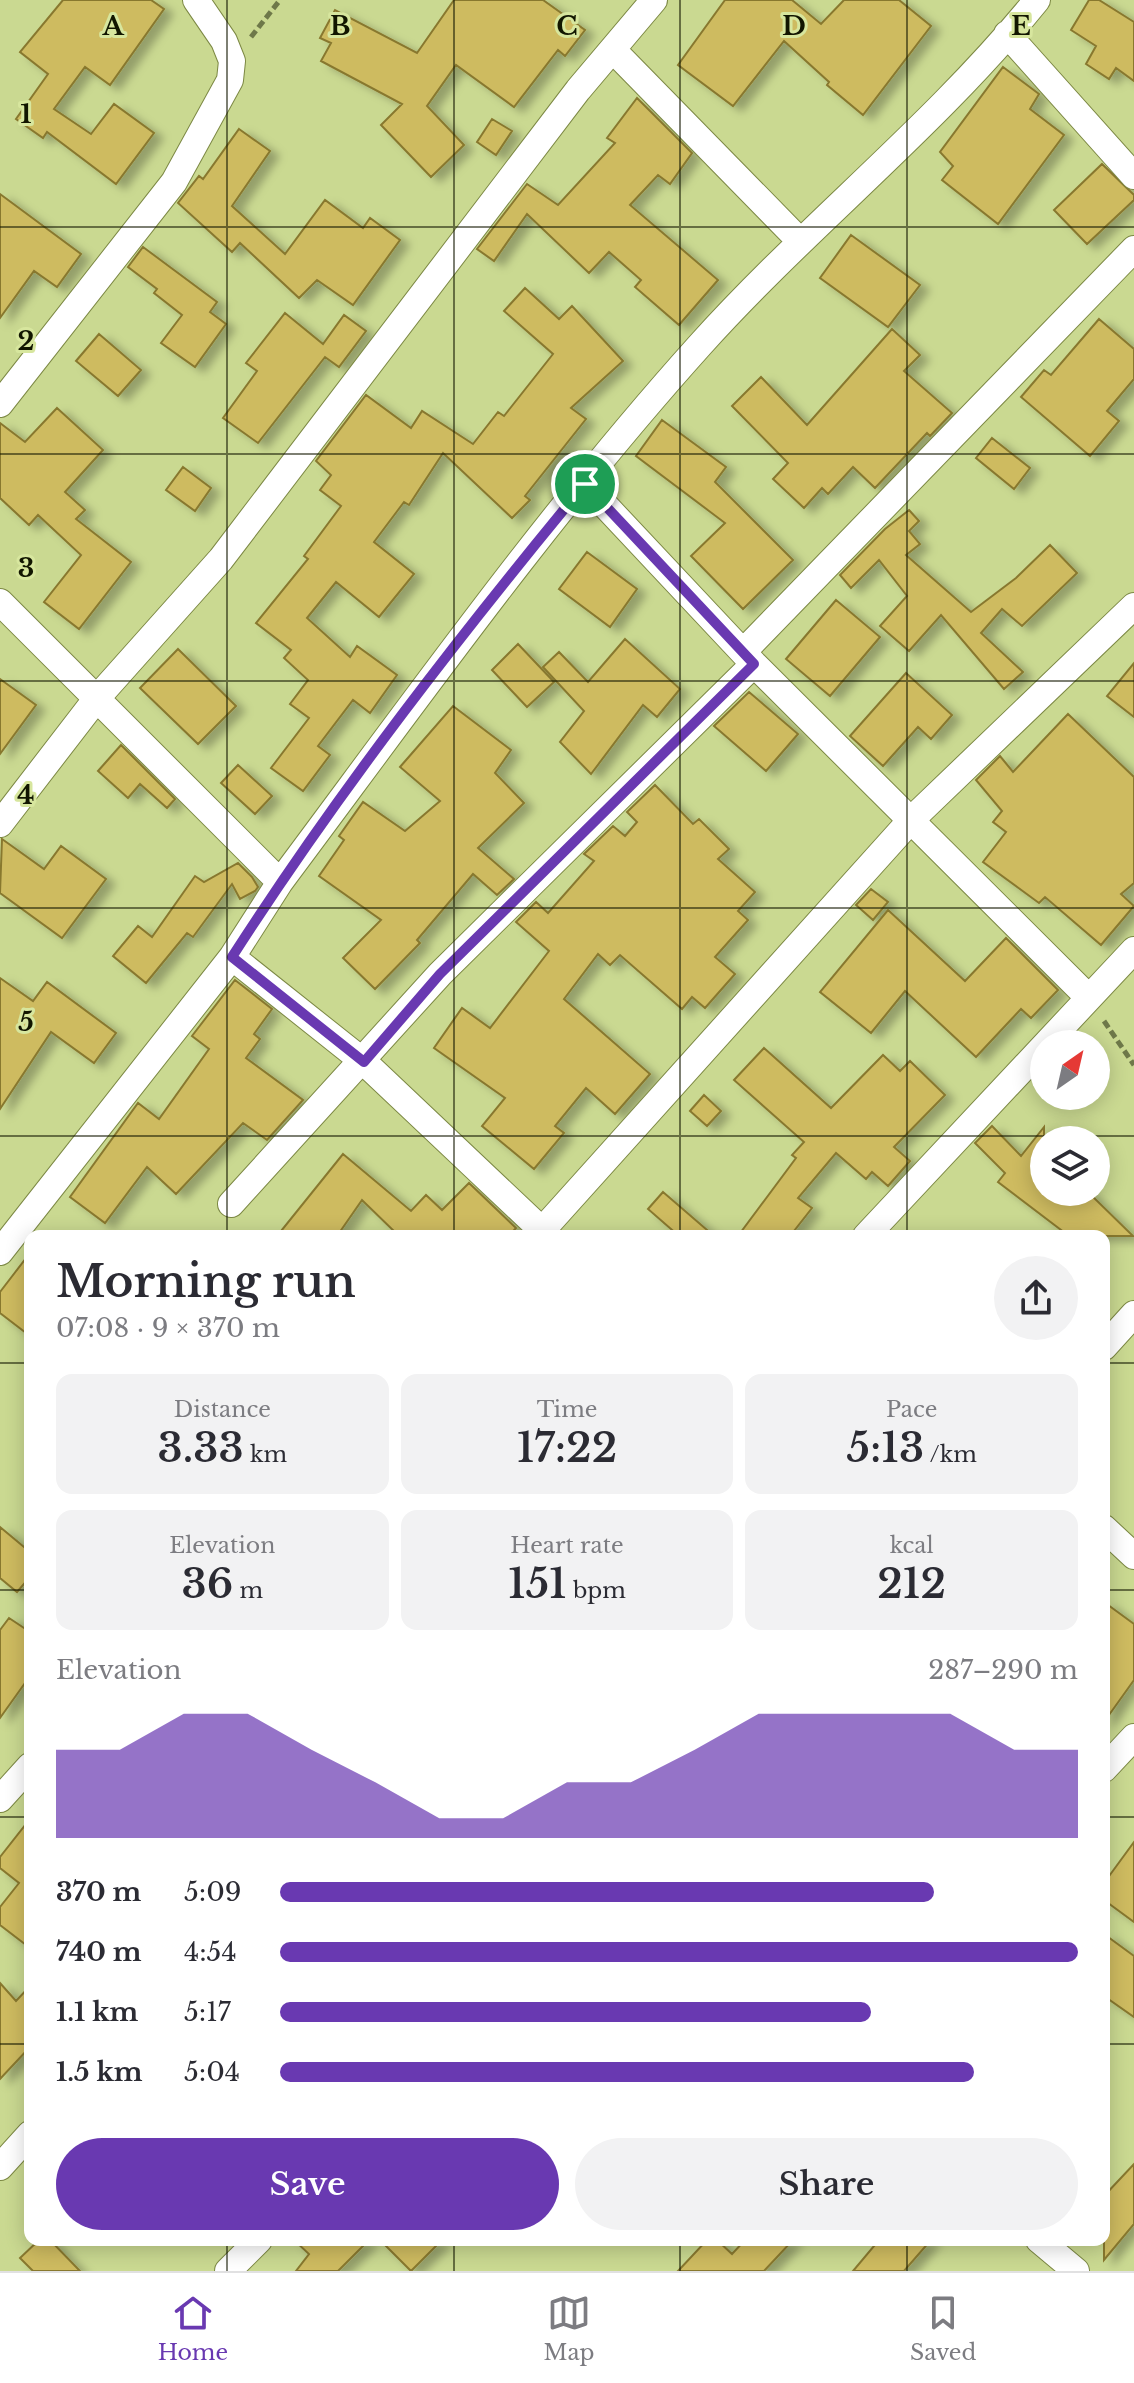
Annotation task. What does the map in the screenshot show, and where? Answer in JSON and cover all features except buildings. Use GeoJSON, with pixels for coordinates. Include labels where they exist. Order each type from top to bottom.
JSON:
{"type":"FeatureCollection","features":[{"type":"Feature","properties":{"kind":"street"},"geometry":{"type":"LineString","coordinates":[[0,404],[174,182],[230,80],[232,61],[224,41],[196,0]]}},
{"type":"Feature","properties":{"kind":"street"},"geometry":{"type":"LineString","coordinates":[[0,824],[97,698],[221,559],[578,90],[654,0]]}},
{"type":"Feature","properties":{"kind":"street"},"geometry":{"type":"LineString","coordinates":[[0,1252],[232,957],[280,882],[486,603],[700,346],[800,241],[909,137],[1037,0]]}},
{"type":"Feature","properties":{"kind":"street"},"geometry":{"type":"LineString","coordinates":[[1007,34],[1134,176]]}},
{"type":"Feature","properties":{"kind":"street"},"geometry":{"type":"LineString","coordinates":[[614,51],[800,241]]}},
{"type":"Feature","properties":{"kind":"street"},"geometry":{"type":"LineString","coordinates":[[231,1204],[364,1062],[440,974],[749,658],[1134,249]]}},
{"type":"Feature","properties":{"kind":"street"},"geometry":{"type":"LineString","coordinates":[[585,484],[749,658],[1088,997]]}},
{"type":"Feature","properties":{"kind":"street"},"geometry":{"type":"LineString","coordinates":[[0,602],[280,882]]}},
{"type":"Feature","properties":{"kind":"street"},"geometry":{"type":"LineString","coordinates":[[547,1230],[911,820],[1134,606]]}},
{"type":"Feature","properties":{"kind":"street"},"geometry":{"type":"LineString","coordinates":[[872,1230],[1134,950]]}},
{"type":"Feature","properties":{"kind":"street"},"geometry":{"type":"LineString","coordinates":[[232,957],[364,1062],[539,1230]]}},
{"type":"Feature","properties":{"kind":"street"},"geometry":{"type":"LineString","coordinates":[[1110,1340],[1134,1314]]}},
{"type":"Feature","properties":{"kind":"street"},"geometry":{"type":"LineString","coordinates":[[1110,1534],[1134,1556]]}},
{"type":"Feature","properties":{"kind":"street"},"geometry":{"type":"LineString","coordinates":[[1110,1763],[1134,1737]]}},
{"type":"Feature","properties":{"kind":"street"},"geometry":{"type":"LineString","coordinates":[[0,1799],[24,1773]]}},
{"type":"Feature","properties":{"kind":"street"},"geometry":{"type":"LineString","coordinates":[[0,2167],[24,2141]]}},
{"type":"Feature","properties":{"kind":"street"},"geometry":{"type":"LineString","coordinates":[[228,2271],[253,2246]]}},
{"type":"Feature","properties":{"kind":"street"},"geometry":{"type":"LineString","coordinates":[[1046,2246],[1076,2271]]}},
{"type":"Feature","properties":{"kind":"path"},"geometry":{"type":"LineString","coordinates":[[232,61],[280,0]]}},
{"type":"Feature","properties":{"kind":"path"},"geometry":{"type":"LineString","coordinates":[[1088,997],[1134,1065]]}},
{"type":"Feature","properties":{"kind":"route"},"geometry":{"type":"LineString","coordinates":[[585,484],[754,664],[635,784],[523,889],[440,974],[364,1062],[232,957],[280,882],[486,603],[585,484]]}}]}
